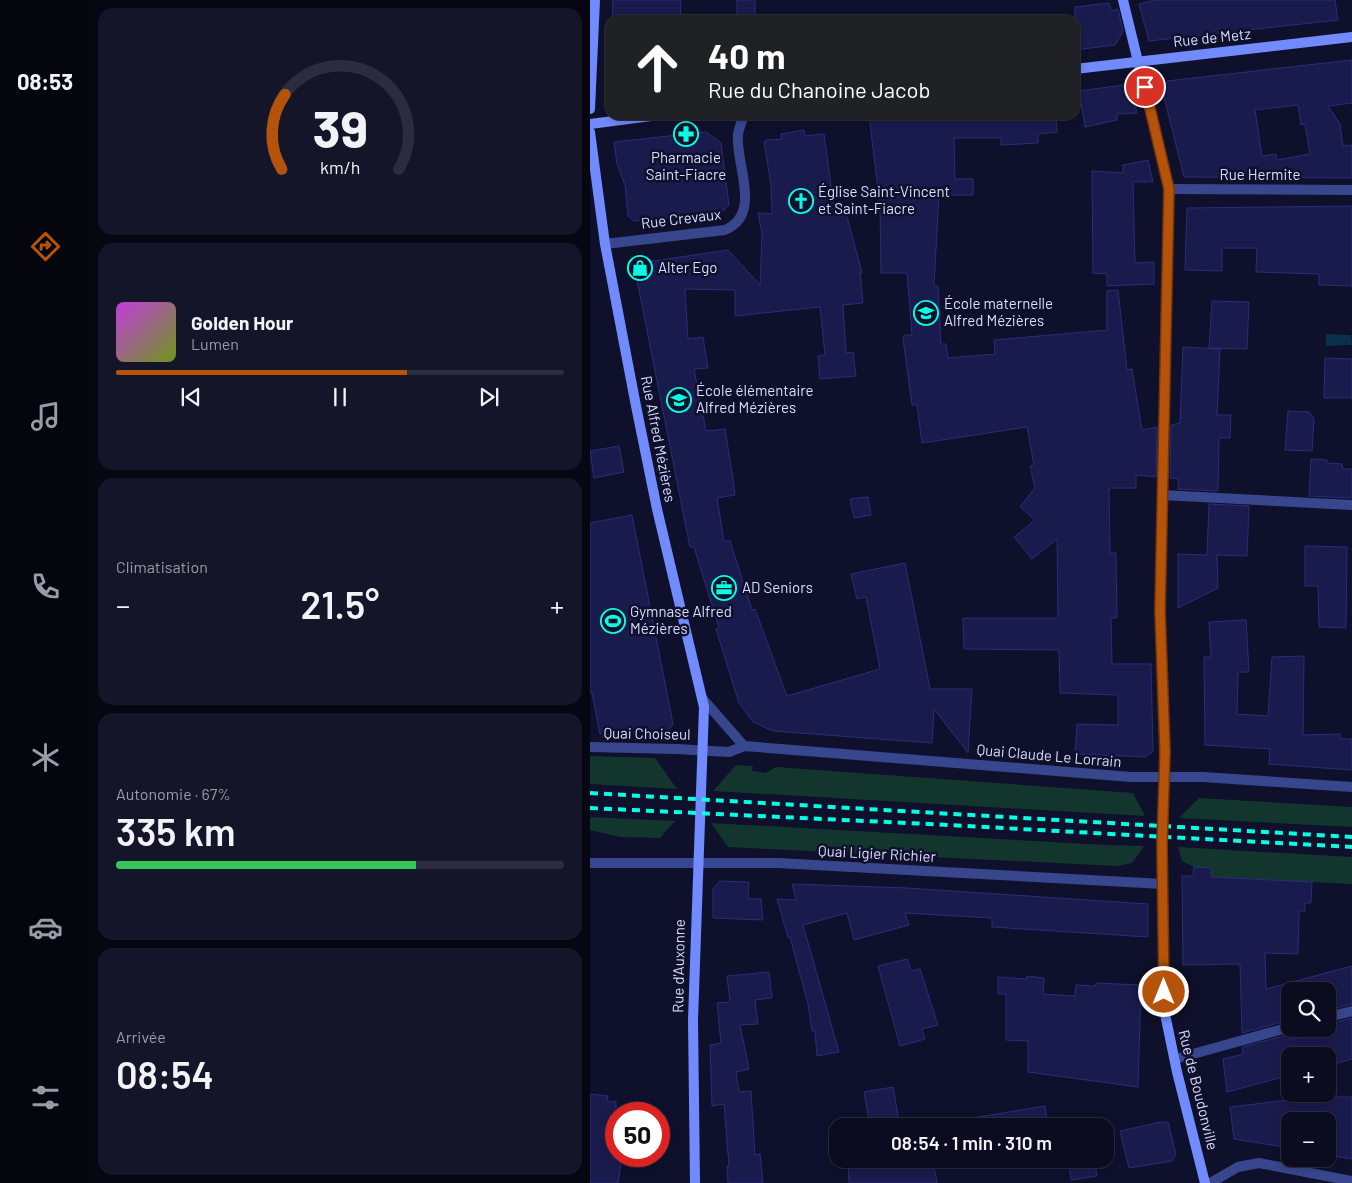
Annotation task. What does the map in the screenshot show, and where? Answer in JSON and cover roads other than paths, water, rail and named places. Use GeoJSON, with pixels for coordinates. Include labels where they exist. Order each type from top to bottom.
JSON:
{"type":"FeatureCollection","features":[{"type":"Feature","properties":{"kind":"main road"},"geometry":{"type":"LineString","coordinates":[[590,109],[595,0]]}},
{"type":"Feature","properties":{"kind":"main road","name":"Rue de Boudonville"},"geometry":{"type":"LineString","coordinates":[[1123,0],[1169,189],[1160,610],[1164,777],[1162,884],[1164,1008],[1174,1059],[1205,1183]]}},
{"type":"Feature","properties":{"kind":"main road","name":"Rue de Metz"},"geometry":{"type":"LineString","coordinates":[[1080,68],[1352,37]]}},
{"type":"Feature","properties":{"kind":"main road"},"geometry":{"type":"LineString","coordinates":[[590,124],[621,120]]}},
{"type":"Feature","properties":{"kind":"main road","name":"Rue Alfred Mézières"},"geometry":{"type":"LineString","coordinates":[[590,132],[593,188],[657,509],[704,707],[702,750]]}},
{"type":"Feature","properties":{"kind":"main road","name":"Rue d'Auxonne"},"geometry":{"type":"LineString","coordinates":[[695,1183],[693,1020],[702,750]]}},
{"type":"Feature","properties":{"kind":"street","name":"Rue Crevaux"},"geometry":{"type":"LineString","coordinates":[[605,244],[725,230],[734,226],[740,220],[745,202],[738,134],[742,120]]}},
{"type":"Feature","properties":{"kind":"street","name":"Rue Hermite"},"geometry":{"type":"LineString","coordinates":[[1169,189],[1352,190]]}},
{"type":"Feature","properties":{"kind":"street"},"geometry":{"type":"LineString","coordinates":[[1162,495],[1352,506]]}},
{"type":"Feature","properties":{"kind":"street"},"geometry":{"type":"LineString","coordinates":[[702,698],[744,746]]}},
{"type":"Feature","properties":{"kind":"street","name":"Quai Claude Le Lorrain"},"geometry":{"type":"LineString","coordinates":[[702,750],[729,752],[744,746],[1131,777],[1203,776],[1352,786]]}},
{"type":"Feature","properties":{"kind":"street","name":"Quai Choiseul"},"geometry":{"type":"LineString","coordinates":[[590,748],[702,750]]}},
{"type":"Feature","properties":{"kind":"street","name":"Quai Ligier Richier"},"geometry":{"type":"LineString","coordinates":[[590,863],[778,864],[1162,884]]}},
{"type":"Feature","properties":{"kind":"street"},"geometry":{"type":"LineString","coordinates":[[1336,1015],[1352,1011]]}},
{"type":"Feature","properties":{"kind":"street"},"geometry":{"type":"LineString","coordinates":[[1174,1059],[1281,1029]]}},
{"type":"Feature","properties":{"kind":"street"},"geometry":{"type":"LineString","coordinates":[[1210,1183],[1238,1167],[1258,1163],[1352,1181]]}},
{"type":"Feature","properties":{"kind":"water"},"geometry":{"type":"Polygon","coordinates":[[[1326,334],[1351,335],[1352,345],[1326,346],[1326,334]]]}},
{"type":"Feature","properties":{"kind":"railway"},"geometry":{"type":"LineString","coordinates":[[590,793],[1352,837]]}},
{"type":"Feature","properties":{"kind":"railway"},"geometry":{"type":"LineString","coordinates":[[590,808],[1352,847]]}},
{"type":"Feature","properties":{"kind":"place","name":"Pharmacie Saint-Fiacre"},"geometry":{"type":"Point","coordinates":[686,134]}},
{"type":"Feature","properties":{"kind":"place","name":"Église Saint-Vincent et Saint-Fiacre"},"geometry":{"type":"Point","coordinates":[801,201]}},
{"type":"Feature","properties":{"kind":"place","name":"Alter Ego"},"geometry":{"type":"Point","coordinates":[640,268]}},
{"type":"Feature","properties":{"kind":"place","name":"École maternelle Alfred Mézières"},"geometry":{"type":"Point","coordinates":[926,313]}},
{"type":"Feature","properties":{"kind":"place","name":"École élémentaire Alfred Mézières"},"geometry":{"type":"Point","coordinates":[679,400]}},
{"type":"Feature","properties":{"kind":"place","name":"AD Seniors"},"geometry":{"type":"Point","coordinates":[724,588]}},
{"type":"Feature","properties":{"kind":"place","name":"Gymnase Alfred Mézières"},"geometry":{"type":"Point","coordinates":[613,621]}}]}
